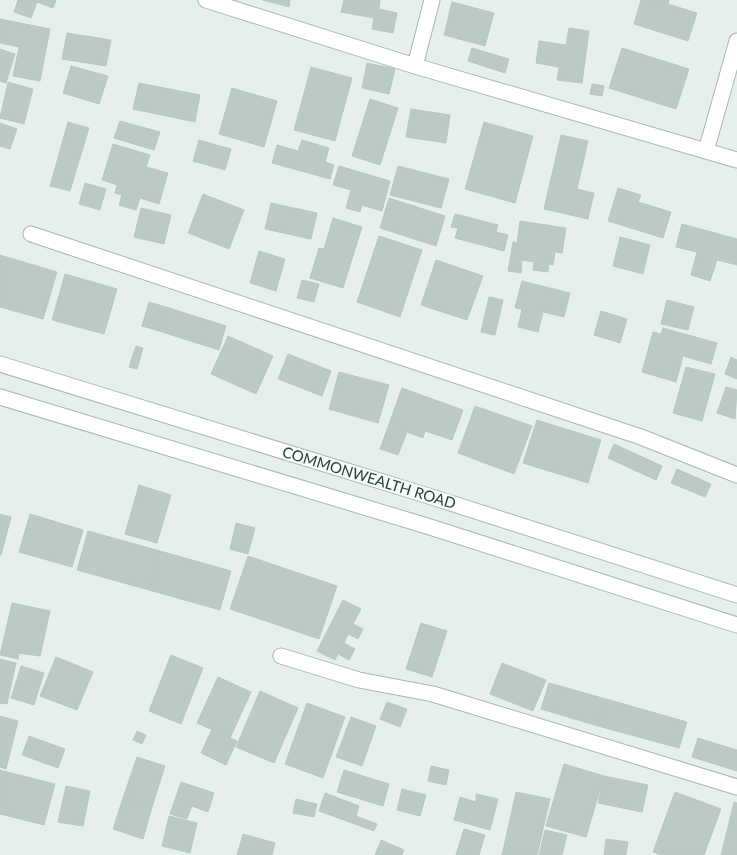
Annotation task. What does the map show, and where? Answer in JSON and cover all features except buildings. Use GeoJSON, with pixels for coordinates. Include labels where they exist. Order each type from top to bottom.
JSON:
{"type":"FeatureCollection","features":[{"type":"Feature","properties":{"kind":"street"},"geometry":{"type":"LineString","coordinates":[[206,0],[415,66],[737,160]]}},
{"type":"Feature","properties":{"kind":"street"},"geometry":{"type":"LineString","coordinates":[[415,66],[432,0]]}},
{"type":"Feature","properties":{"kind":"street"},"geometry":{"type":"LineString","coordinates":[[706,151],[737,40]]}},
{"type":"Feature","properties":{"kind":"street"},"geometry":{"type":"LineString","coordinates":[[31,234],[641,437],[737,475]]}},
{"type":"Feature","properties":{"kind":"street","name":"COMMONWEALTH ROAD"},"geometry":{"type":"LineString","coordinates":[[0,364],[435,498],[737,595]]}},
{"type":"Feature","properties":{"kind":"street","name":"COMMONWEALTH ROAD"},"geometry":{"type":"LineString","coordinates":[[0,397],[426,526],[737,625]]}},
{"type":"Feature","properties":{"kind":"street"},"geometry":{"type":"LineString","coordinates":[[281,656],[359,680],[433,694],[737,787]]}}]}
